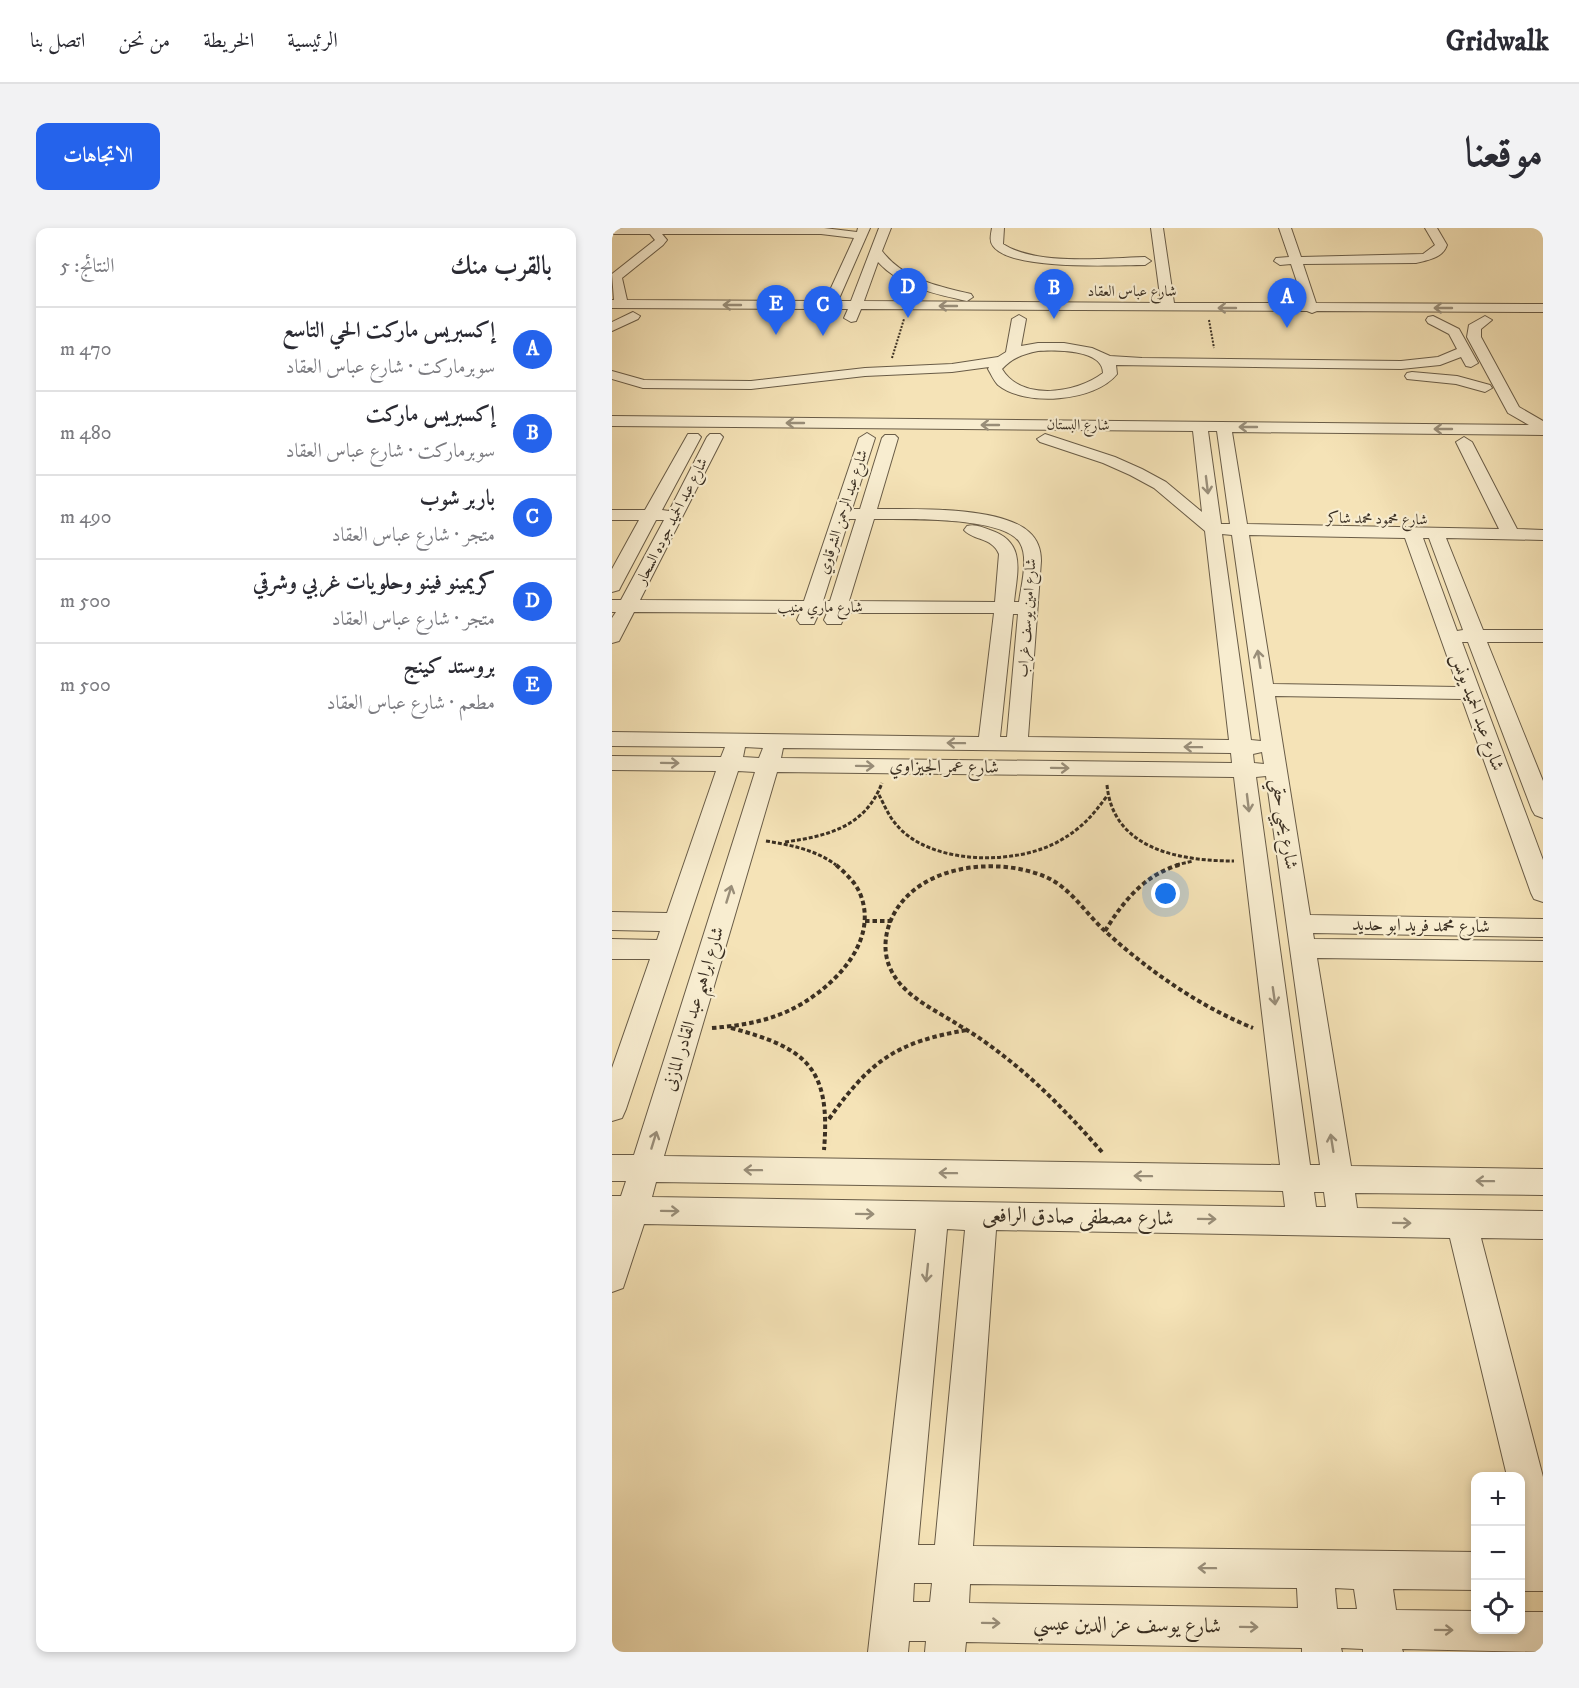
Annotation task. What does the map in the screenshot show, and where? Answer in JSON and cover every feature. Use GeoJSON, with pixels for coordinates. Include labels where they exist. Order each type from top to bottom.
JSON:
{"type":"FeatureCollection","features":[{"type":"Feature","properties":{"kind":"street"},"geometry":{"type":"LineString","coordinates":[[799,228],[825,228]]}},
{"type":"Feature","properties":{"kind":"street"},"geometry":{"type":"LineString","coordinates":[[853,312],[885,228]]}},
{"type":"Feature","properties":{"kind":"street"},"geometry":{"type":"LineString","coordinates":[[998,228],[997,242],[1000,248],[1021,257],[1053,261],[1144,259],[1038,254],[1019,249],[1011,239]]}},
{"type":"Feature","properties":{"kind":"street"},"geometry":{"type":"LineString","coordinates":[[1157,228],[1168,308]]}},
{"type":"Feature","properties":{"kind":"street"},"geometry":{"type":"LineString","coordinates":[[1285,228],[1312,309]]}},
{"type":"Feature","properties":{"kind":"street"},"geometry":{"type":"LineString","coordinates":[[1279,259],[1402,261],[1427,257],[1440,249],[1441,244],[1431,228]]}},
{"type":"Feature","properties":{"kind":"street"},"geometry":{"type":"LineString","coordinates":[[612,231],[658,229],[863,232],[827,312]]}},
{"type":"Feature","properties":{"kind":"street"},"geometry":{"type":"LineString","coordinates":[[616,304],[616,277],[659,243],[661,240],[658,229]]}},
{"type":"Feature","properties":{"kind":"street"},"geometry":{"type":"LineString","coordinates":[[1295,259],[1404,255],[1417,252],[1423,244]]}},
{"type":"Feature","properties":{"kind":"street"},"geometry":{"type":"LineString","coordinates":[[876,251],[890,268],[928,287],[985,300],[1044,307]]}},
{"type":"Feature","properties":{"kind":"street"},"geometry":{"type":"LineString","coordinates":[[1289,290],[1294,309]]}},
{"type":"Feature","properties":{"kind":"street"},"geometry":{"type":"LineString","coordinates":[[1526,296],[1482,314],[1474,328],[1473,337],[1508,403],[1521,416],[1543,429]]}},
{"type":"Feature","properties":{"kind":"street","name":"شارع عباس العقاد"},"geometry":{"type":"LineString","coordinates":[[612,316],[853,312],[1149,302],[1168,308],[1482,314],[1543,320]]}},
{"type":"Feature","properties":{"kind":"street","name":"شارع عباس العقاد"},"geometry":{"type":"LineString","coordinates":[[616,304],[827,312]]}},
{"type":"Feature","properties":{"kind":"street","name":"شارع عباس العقاد"},"geometry":{"type":"LineString","coordinates":[[853,312],[905,318],[1433,320],[1543,309]]}},
{"type":"Feature","properties":{"kind":"street"},"geometry":{"type":"LineString","coordinates":[[612,327],[633,316]]}},
{"type":"Feature","properties":{"kind":"street"},"geometry":{"type":"LineString","coordinates":[[998,377],[996,369],[1007,357],[1019,319]]}},
{"type":"Feature","properties":{"kind":"street"},"geometry":{"type":"LineString","coordinates":[[1433,320],[1454,332],[1485,388],[1490,416]]}},
{"type":"Feature","properties":{"kind":"street"},"geometry":{"type":"LineString","coordinates":[[612,375],[643,384],[770,394],[888,370],[952,368],[1051,347],[1072,348],[1104,358],[1142,362],[1217,363],[1421,364],[1455,357],[1465,351]]}},
{"type":"Feature","properties":{"kind":"street"},"geometry":{"type":"LineString","coordinates":[[952,368],[998,377],[1019,390],[1035,404],[1059,404],[1103,382],[1110,374],[1110,366],[1104,358]]}},
{"type":"Feature","properties":{"kind":"street"},"geometry":{"type":"LineString","coordinates":[[1103,382],[1168,374],[1424,376],[1457,380],[1485,388]]}},
{"type":"Feature","properties":{"kind":"street"},"geometry":{"type":"LineString","coordinates":[[763,423],[770,394]]}},
{"type":"Feature","properties":{"kind":"street"},"geometry":{"type":"LineString","coordinates":[[1016,425],[1035,404]]}},
{"type":"Feature","properties":{"kind":"street"},"geometry":{"type":"LineString","coordinates":[[1059,404],[1073,425]]}},
{"type":"Feature","properties":{"kind":"street","name":"شارع البستان"},"geometry":{"type":"LineString","coordinates":[[1225,434],[1490,416],[1543,429]]}},
{"type":"Feature","properties":{"kind":"street","name":"شارع البستان"},"geometry":{"type":"LineString","coordinates":[[612,422],[1073,425],[1225,434],[1543,443]]}},
{"type":"Feature","properties":{"kind":"street","name":"شارع البستان"},"geometry":{"type":"LineString","coordinates":[[612,436],[1045,439],[1201,433]]}},
{"type":"Feature","properties":{"kind":"street","name":"شارع يحيي حقي"},"geometry":{"type":"LineString","coordinates":[[1201,433],[1302,1221]]}},
{"type":"Feature","properties":{"kind":"street","name":"شارع يحيي حقي"},"geometry":{"type":"LineString","coordinates":[[1225,434],[1344,1222]]}},
{"type":"Feature","properties":{"kind":"street","name":"شارع عبد الحميد جوده السحار"},"geometry":{"type":"LineString","coordinates":[[612,586],[693,436]]}},
{"type":"Feature","properties":{"kind":"street","name":"شارع عبد الحميد جوده السحار"},"geometry":{"type":"LineString","coordinates":[[612,638],[618,612],[672,521],[715,437]]}},
{"type":"Feature","properties":{"kind":"street","name":"شارع عبد الرحمن الشرقاوي"},"geometry":{"type":"LineString","coordinates":[[809,613],[867,438]]}},
{"type":"Feature","properties":{"kind":"street","name":"شارع عبد الرحمن الشرقاوي"},"geometry":{"type":"LineString","coordinates":[[836,614],[890,438]]}},
{"type":"Feature","properties":{"kind":"street"},"geometry":{"type":"LineString","coordinates":[[1045,439],[1136,471],[1160,485],[1212,523]]}},
{"type":"Feature","properties":{"kind":"street"},"geometry":{"type":"LineString","coordinates":[[1464,442],[1507,527]]}},
{"type":"Feature","properties":{"kind":"street"},"geometry":{"type":"LineString","coordinates":[[612,515],[647,521]]}},
{"type":"Feature","properties":{"kind":"street","name":"شارع امين يوسف غراب"},"geometry":{"type":"LineString","coordinates":[[840,520],[973,517],[991,520],[1019,532],[1028,541],[1032,550],[1017,744]]}},
{"type":"Feature","properties":{"kind":"street","name":"شارع امين يوسف غراب"},"geometry":{"type":"LineString","coordinates":[[865,520],[954,528],[989,534],[1002,541],[1009,550],[989,744]]}},
{"type":"Feature","properties":{"kind":"street"},"geometry":{"type":"LineString","coordinates":[[612,525],[672,521]]}},
{"type":"Feature","properties":{"kind":"street","name":"شارع محمود محمد شاكر"},"geometry":{"type":"LineString","coordinates":[[1212,523],[1507,527],[1543,535]]}},
{"type":"Feature","properties":{"kind":"street","name":"شارع محمود محمد شاكر"},"geometry":{"type":"LineString","coordinates":[[1239,523],[1412,532],[1543,523]]}},
{"type":"Feature","properties":{"kind":"street","name":"شارع عبد الحميد يونس"},"geometry":{"type":"LineString","coordinates":[[1412,532],[1543,893]]}},
{"type":"Feature","properties":{"kind":"street","name":"شارع عبد الحميد يونس"},"geometry":{"type":"LineString","coordinates":[[1435,532],[1472,628],[1533,758],[1543,810]]}},
{"type":"Feature","properties":{"kind":"street","name":"شارع ماري منيب"},"geometry":{"type":"LineString","coordinates":[[618,612],[1028,615]]}},
{"type":"Feature","properties":{"kind":"street"},"geometry":{"type":"LineString","coordinates":[[1450,636],[1472,628],[1543,622]]}},
{"type":"Feature","properties":{"kind":"street"},"geometry":{"type":"LineString","coordinates":[[1472,628],[1543,636]]}},
{"type":"Feature","properties":{"kind":"street"},"geometry":{"type":"LineString","coordinates":[[1264,690],[1470,693]]}},
{"type":"Feature","properties":{"kind":"street","name":"شارع عمر الجيزاوي"},"geometry":{"type":"LineString","coordinates":[[612,739],[734,752],[1276,771]]}},
{"type":"Feature","properties":{"kind":"street","name":"شارع عمر الجيزاوي"},"geometry":{"type":"LineString","coordinates":[[772,753],[989,744],[1273,748]]}},
{"type":"Feature","properties":{"kind":"street"},"geometry":{"type":"LineString","coordinates":[[612,1109],[734,752]]}},
{"type":"Feature","properties":{"kind":"street","name":"شارع عمر الجيزاوي"},"geometry":{"type":"LineString","coordinates":[[612,763],[734,752]]}},
{"type":"Feature","properties":{"kind":"street","name":"شارع ابراهيم عبد القادر المازنى"},"geometry":{"type":"LineString","coordinates":[[612,1277],[622,1211],[645,1169],[772,753]]}},
{"type":"Feature","properties":{"kind":"street"},"geometry":{"type":"LineString","coordinates":[[1494,757],[1533,758]]}},
{"type":"Feature","properties":{"kind":"street"},"geometry":{"type":"LineString","coordinates":[[1501,778],[1537,779]]}},
{"type":"Feature","properties":{"kind":"street"},"geometry":{"type":"LineString","coordinates":[[612,921],[676,922]]}},
{"type":"Feature","properties":{"kind":"street","name":"شارع محمد فريد ابو حديد"},"geometry":{"type":"LineString","coordinates":[[1301,936],[1543,927]]}},
{"type":"Feature","properties":{"kind":"street","name":"شارع محمد فريد ابو حديد"},"geometry":{"type":"LineString","coordinates":[[1301,936],[1543,951]]}},
{"type":"Feature","properties":{"kind":"street"},"geometry":{"type":"LineString","coordinates":[[612,949],[667,950]]}},
{"type":"Feature","properties":{"kind":"street"},"geometry":{"type":"LineString","coordinates":[[612,1168],[1543,1182]]}},
{"type":"Feature","properties":{"kind":"street","name":"شارع مصطفى صادق الرافعى"},"geometry":{"type":"LineString","coordinates":[[622,1211],[1543,1225]]}},
{"type":"Feature","properties":{"kind":"street"},"geometry":{"type":"LineString","coordinates":[[889,1636],[933,1215]]}},
{"type":"Feature","properties":{"kind":"street"},"geometry":{"type":"LineString","coordinates":[[946,1637],[982,1216]]}},
{"type":"Feature","properties":{"kind":"street"},"geometry":{"type":"LineString","coordinates":[[1462,1224],[1543,1550]]}},
{"type":"Feature","properties":{"kind":"street"},"geometry":{"type":"LineString","coordinates":[[897,1564],[1471,1571]]}},
{"type":"Feature","properties":{"kind":"street"},"geometry":{"type":"LineString","coordinates":[[1314,1569],[1321,1640]]}},
{"type":"Feature","properties":{"kind":"street"},"geometry":{"type":"LineString","coordinates":[[1371,1570],[1381,1640]]}},
{"type":"Feature","properties":{"kind":"street"},"geometry":{"type":"LineString","coordinates":[[1525,1572],[1543,1572]]}},
{"type":"Feature","properties":{"kind":"street","name":"شارع يوسف عز الدين عيسي"},"geometry":{"type":"LineString","coordinates":[[889,1636],[1381,1640],[1543,1632]]}},
{"type":"Feature","properties":{"kind":"path"},"geometry":{"type":"LineString","coordinates":[[888,370],[905,318]]}},
{"type":"Feature","properties":{"kind":"path"},"geometry":{"type":"LineString","coordinates":[[1209,319],[1217,363]]}},
{"type":"Feature","properties":{"kind":"path"},"geometry":{"type":"LineString","coordinates":[[968,1030],[926,1037],[879,1060],[854,1083],[829,1120],[826,1095],[819,1079],[797,1053],[770,1038],[728,1027],[770,1018],[808,1000],[824,989],[849,963],[860,942],[864,921],[860,892],[843,868],[816,851],[782,842],[812,838],[840,829],[860,817],[879,795],[890,819],[913,840],[947,853],[987,858],[1028,854],[1064,840],[1091,820],[1107,796],[1113,814],[1136,837],[1164,852],[1197,860],[1256,862]]}},
{"type":"Feature","properties":{"kind":"path"},"geometry":{"type":"LineString","coordinates":[[987,858],[987,866]]}},
{"type":"Feature","properties":{"kind":"path"},"geometry":{"type":"LineString","coordinates":[[1105,931],[1127,897],[1141,883],[1170,867],[1197,860]]}},
{"type":"Feature","properties":{"kind":"path"},"geometry":{"type":"LineString","coordinates":[[1123,1176],[1074,1120],[1040,1086],[968,1030],[915,998],[893,975],[885,948],[891,921],[903,902],[921,886],[952,872],[987,866],[1018,868],[1047,877],[1070,892],[1105,931],[1173,982],[1221,1014],[1280,1036]]}},
{"type":"Feature","properties":{"kind":"path"},"geometry":{"type":"LineString","coordinates":[[864,921],[891,921]]}},
{"type":"Feature","properties":{"kind":"place","name":"كريمينو فينو وحلويات غربي وشرقي"},"geometry":{"type":"Point","coordinates":[908,318]}},
{"type":"Feature","properties":{"kind":"place","name":"إكسبريس ماركت"},"geometry":{"type":"Point","coordinates":[1054,319]}},
{"type":"Feature","properties":{"kind":"place","name":"إكسبريس ماركت الحي التاسع"},"geometry":{"type":"Point","coordinates":[1287,328]}},
{"type":"Feature","properties":{"kind":"place","name":"بروستد كينج"},"geometry":{"type":"Point","coordinates":[776,335]}},
{"type":"Feature","properties":{"kind":"place","name":"باربر شوب"},"geometry":{"type":"Point","coordinates":[823,336]}}]}
